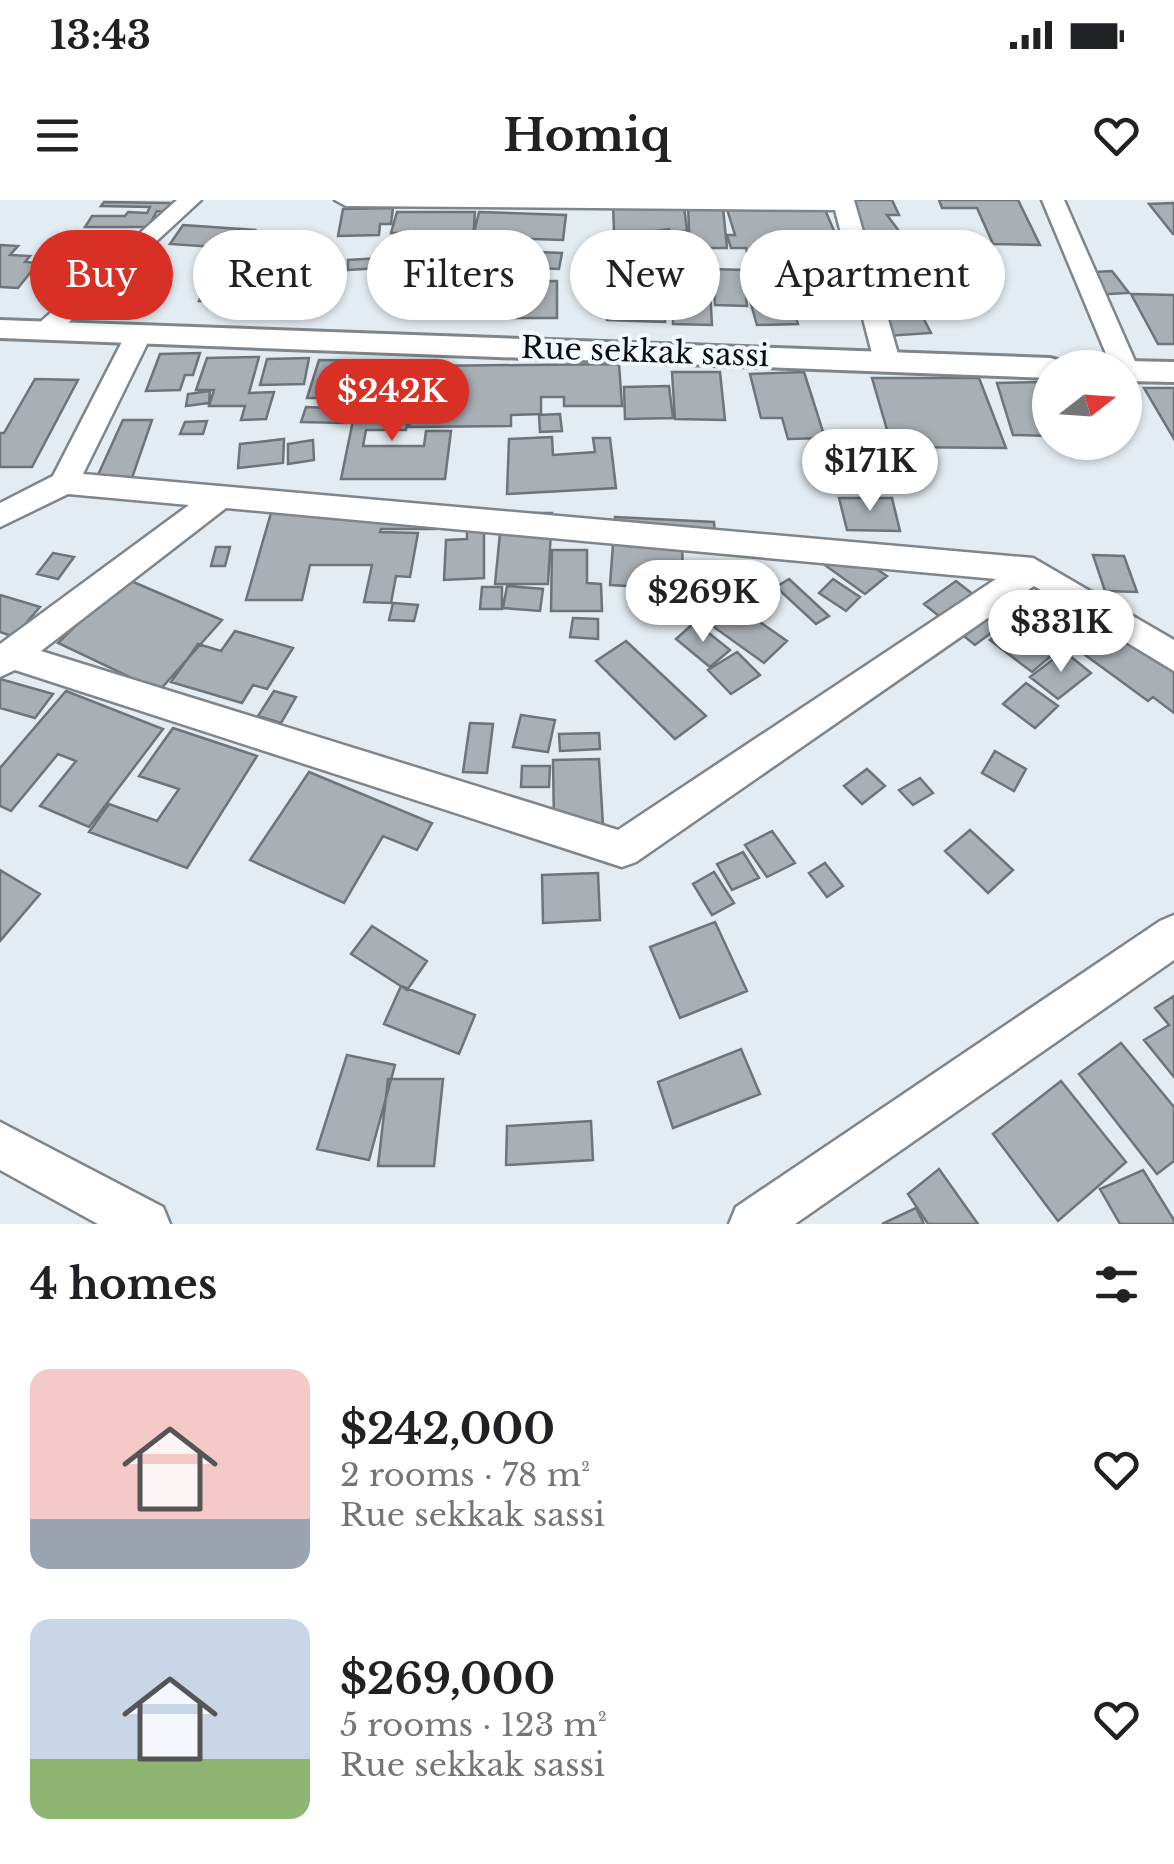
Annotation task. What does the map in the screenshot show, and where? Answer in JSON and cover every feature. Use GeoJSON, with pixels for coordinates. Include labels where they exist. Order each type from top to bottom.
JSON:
{"type":"FeatureCollection","features":[{"type":"Feature","properties":{"kind":"street"},"geometry":{"type":"LineString","coordinates":[[46,330],[190,200]]}},
{"type":"Feature","properties":{"kind":"street"},"geometry":{"type":"LineString","coordinates":[[346,200],[843,202],[887,361]]}},
{"type":"Feature","properties":{"kind":"street"},"geometry":{"type":"LineString","coordinates":[[1053,200],[1117,350]]}},
{"type":"Feature","properties":{"kind":"street","name":"Rue sekkak sassi"},"geometry":{"type":"LineString","coordinates":[[0,328],[1032,367]]}},
{"type":"Feature","properties":{"kind":"street"},"geometry":{"type":"LineString","coordinates":[[64,483],[139,334]]}},
{"type":"Feature","properties":{"kind":"street"},"geometry":{"type":"LineString","coordinates":[[1142,370],[1174,372]]}},
{"type":"Feature","properties":{"kind":"street"},"geometry":{"type":"LineString","coordinates":[[0,516],[64,483],[1032,570],[1174,657]]}},
{"type":"Feature","properties":{"kind":"street"},"geometry":{"type":"LineString","coordinates":[[5,659],[223,495]]}},
{"type":"Feature","properties":{"kind":"street"},"geometry":{"type":"LineString","coordinates":[[5,659],[622,849],[1032,570]]}},
{"type":"Feature","properties":{"kind":"street"},"geometry":{"type":"LineString","coordinates":[[752,1224],[1174,935]]}},
{"type":"Feature","properties":{"kind":"street"},"geometry":{"type":"LineString","coordinates":[[0,1144],[146,1224]]}},
{"type":"Feature","properties":{"kind":"building"},"geometry":{"type":"Polygon","coordinates":[[[848,200],[892,200],[899,215],[887,215],[898,230],[861,230],[848,200]]]}},
{"type":"Feature","properties":{"kind":"building"},"geometry":{"type":"Polygon","coordinates":[[[939,200],[1018,200],[1040,245],[1005,244],[1005,230],[987,230],[977,208],[942,208],[939,200]]]}},
{"type":"Feature","properties":{"kind":"building"},"geometry":{"type":"Polygon","coordinates":[[[104,202],[171,203],[166,212],[157,211],[148,227],[85,227],[92,216],[147,213],[150,207],[101,206],[104,202]]]}},
{"type":"Feature","properties":{"kind":"building"},"geometry":{"type":"Polygon","coordinates":[[[1174,203],[1174,234],[1173,234],[1149,204],[1174,203]]]}},
{"type":"Feature","properties":{"kind":"building"},"geometry":{"type":"Polygon","coordinates":[[[613,205],[684,206],[687,230],[614,230],[613,205]]]}},
{"type":"Feature","properties":{"kind":"building"},"geometry":{"type":"Polygon","coordinates":[[[823,205],[834,230],[740,230],[740,248],[731,248],[727,235],[735,235],[727,209],[823,205]]]}},
{"type":"Feature","properties":{"kind":"building"},"geometry":{"type":"Polygon","coordinates":[[[688,207],[723,208],[727,248],[720,248],[720,230],[689,230],[688,207]]]}},
{"type":"Feature","properties":{"kind":"building"},"geometry":{"type":"Polygon","coordinates":[[[393,208],[391,224],[380,224],[379,230],[367,230],[367,235],[347,236],[347,230],[339,230],[343,209],[393,208]]]}},
{"type":"Feature","properties":{"kind":"building"},"geometry":{"type":"Polygon","coordinates":[[[397,212],[475,212],[474,230],[392,230],[397,212]]]}},
{"type":"Feature","properties":{"kind":"building"},"geometry":{"type":"Polygon","coordinates":[[[479,212],[566,215],[563,240],[550,240],[550,230],[475,230],[479,212]]]}},
{"type":"Feature","properties":{"kind":"building"},"geometry":{"type":"Polygon","coordinates":[[[183,225],[255,230],[193,230],[193,246],[173,244],[183,225]]]}},
{"type":"Feature","properties":{"kind":"building"},"geometry":{"type":"Polygon","coordinates":[[[0,245],[18,246],[10,255],[30,256],[25,262],[30,262],[30,273],[18,288],[0,287],[0,245]]]}},
{"type":"Feature","properties":{"kind":"building"},"geometry":{"type":"Polygon","coordinates":[[[550,253],[562,253],[559,269],[550,269],[550,253]]]}},
{"type":"Feature","properties":{"kind":"building"},"geometry":{"type":"Polygon","coordinates":[[[367,259],[367,269],[348,270],[348,260],[367,259]]]}},
{"type":"Feature","properties":{"kind":"building"},"geometry":{"type":"Polygon","coordinates":[[[720,269],[740,270],[740,306],[720,305],[720,269]]]}},
{"type":"Feature","properties":{"kind":"building"},"geometry":{"type":"Polygon","coordinates":[[[1112,271],[1129,293],[1091,295],[1075,273],[1112,271]]]}},
{"type":"Feature","properties":{"kind":"building"},"geometry":{"type":"Polygon","coordinates":[[[550,281],[557,281],[557,318],[550,318],[550,281]]]}},
{"type":"Feature","properties":{"kind":"building"},"geometry":{"type":"Polygon","coordinates":[[[1131,294],[1174,295],[1174,344],[1158,344],[1131,294]]]}},
{"type":"Feature","properties":{"kind":"building"},"geometry":{"type":"Polygon","coordinates":[[[673,320],[712,320],[712,325],[673,324],[673,320]]]}},
{"type":"Feature","properties":{"kind":"building"},"geometry":{"type":"Polygon","coordinates":[[[756,320],[797,320],[798,324],[757,325],[756,320]]]}},
{"type":"Feature","properties":{"kind":"building"},"geometry":{"type":"Polygon","coordinates":[[[878,320],[924,320],[931,333],[886,336],[878,320]]]}},
{"type":"Feature","properties":{"kind":"building"},"geometry":{"type":"Polygon","coordinates":[[[200,353],[193,375],[185,375],[180,390],[146,391],[160,354],[200,353]]]}},
{"type":"Feature","properties":{"kind":"building"},"geometry":{"type":"Polygon","coordinates":[[[259,357],[249,393],[274,392],[266,419],[241,420],[245,406],[209,406],[214,390],[196,390],[207,358],[259,357]]]}},
{"type":"Feature","properties":{"kind":"building"},"geometry":{"type":"Polygon","coordinates":[[[309,358],[304,384],[260,385],[267,359],[309,358]]]}},
{"type":"Feature","properties":{"kind":"building"},"geometry":{"type":"Polygon","coordinates":[[[319,360],[416,361],[411,383],[344,378],[338,398],[307,398],[319,360]]]}},
{"type":"Feature","properties":{"kind":"building"},"geometry":{"type":"Polygon","coordinates":[[[619,364],[622,406],[564,406],[564,397],[541,397],[541,414],[511,415],[511,426],[409,427],[411,414],[430,413],[433,394],[421,394],[425,366],[619,364]]]}},
{"type":"Feature","properties":{"kind":"building"},"geometry":{"type":"Polygon","coordinates":[[[672,372],[720,372],[725,420],[675,419],[672,372]]]}},
{"type":"Feature","properties":{"kind":"building"},"geometry":{"type":"Polygon","coordinates":[[[804,372],[825,438],[788,439],[782,418],[761,418],[750,374],[804,372]]]}},
{"type":"Feature","properties":{"kind":"building"},"geometry":{"type":"Polygon","coordinates":[[[872,378],[979,378],[1006,448],[892,447],[872,378]]]}},
{"type":"Feature","properties":{"kind":"building"},"geometry":{"type":"Polygon","coordinates":[[[35,379],[78,380],[32,467],[0,467],[0,433],[4,433],[35,379]]]}},
{"type":"Feature","properties":{"kind":"building"},"geometry":{"type":"Polygon","coordinates":[[[1032,382],[1032,436],[1013,435],[997,383],[1032,382]]]}},
{"type":"Feature","properties":{"kind":"building"},"geometry":{"type":"Polygon","coordinates":[[[669,386],[673,418],[625,419],[624,387],[669,386]]]}},
{"type":"Feature","properties":{"kind":"building"},"geometry":{"type":"Polygon","coordinates":[[[1144,388],[1174,388],[1174,439],[1144,388]]]}},
{"type":"Feature","properties":{"kind":"building"},"geometry":{"type":"Polygon","coordinates":[[[210,391],[209,403],[186,406],[188,394],[210,391]]]}},
{"type":"Feature","properties":{"kind":"building"},"geometry":{"type":"Polygon","coordinates":[[[358,396],[411,396],[406,430],[366,430],[363,446],[424,446],[426,431],[451,431],[445,479],[341,479],[358,396]]]}},
{"type":"Feature","properties":{"kind":"building"},"geometry":{"type":"Polygon","coordinates":[[[306,407],[350,409],[346,423],[301,422],[306,407]]]}},
{"type":"Feature","properties":{"kind":"building"},"geometry":{"type":"Polygon","coordinates":[[[560,414],[562,431],[540,432],[539,415],[560,414]]]}},
{"type":"Feature","properties":{"kind":"building"},"geometry":{"type":"Polygon","coordinates":[[[123,420],[152,420],[132,478],[97,477],[123,420]]]}},
{"type":"Feature","properties":{"kind":"building"},"geometry":{"type":"Polygon","coordinates":[[[207,421],[203,434],[180,434],[185,422],[207,421]]]}},
{"type":"Feature","properties":{"kind":"building"},"geometry":{"type":"Polygon","coordinates":[[[552,437],[553,455],[595,452],[593,438],[610,438],[616,488],[507,494],[509,439],[552,437]]]}},
{"type":"Feature","properties":{"kind":"building"},"geometry":{"type":"Polygon","coordinates":[[[284,439],[283,463],[238,468],[240,444],[284,439]]]}},
{"type":"Feature","properties":{"kind":"building"},"geometry":{"type":"Polygon","coordinates":[[[313,440],[314,460],[288,464],[288,444],[313,440]]]}},
{"type":"Feature","properties":{"kind":"building"},"geometry":{"type":"Polygon","coordinates":[[[822,458],[847,458],[856,492],[830,492],[822,458]]]}},
{"type":"Feature","properties":{"kind":"building"},"geometry":{"type":"Polygon","coordinates":[[[839,498],[892,498],[900,531],[847,530],[839,498]]]}},
{"type":"Feature","properties":{"kind":"building"},"geometry":{"type":"Polygon","coordinates":[[[273,506],[439,508],[436,529],[381,529],[380,532],[418,533],[410,577],[396,576],[391,603],[364,602],[372,565],[310,565],[302,600],[246,600],[273,506]]]}},
{"type":"Feature","properties":{"kind":"building"},"geometry":{"type":"Polygon","coordinates":[[[502,513],[552,513],[548,584],[495,584],[502,513]]]}},
{"type":"Feature","properties":{"kind":"building"},"geometry":{"type":"Polygon","coordinates":[[[615,517],[714,522],[715,534],[682,532],[683,589],[610,585],[615,517]]]}},
{"type":"Feature","properties":{"kind":"building"},"geometry":{"type":"Polygon","coordinates":[[[484,518],[484,578],[444,580],[446,540],[467,539],[467,519],[484,518]]]}},
{"type":"Feature","properties":{"kind":"building"},"geometry":{"type":"Polygon","coordinates":[[[843,546],[887,576],[865,594],[822,563],[843,546]]]}},
{"type":"Feature","properties":{"kind":"building"},"geometry":{"type":"Polygon","coordinates":[[[216,547],[230,547],[225,566],[211,566],[216,547]]]}},
{"type":"Feature","properties":{"kind":"building"},"geometry":{"type":"Polygon","coordinates":[[[552,550],[587,550],[587,583],[601,584],[602,611],[551,611],[552,550]]]}},
{"type":"Feature","properties":{"kind":"building"},"geometry":{"type":"Polygon","coordinates":[[[53,553],[74,557],[58,579],[37,574],[53,553]]]}},
{"type":"Feature","properties":{"kind":"building"},"geometry":{"type":"Polygon","coordinates":[[[1093,555],[1124,556],[1137,592],[1105,591],[1093,555]]]}},
{"type":"Feature","properties":{"kind":"building"},"geometry":{"type":"Polygon","coordinates":[[[124,578],[222,620],[159,691],[58,643],[124,578]]]}},
{"type":"Feature","properties":{"kind":"building"},"geometry":{"type":"Polygon","coordinates":[[[789,579],[829,616],[816,624],[776,587],[789,579]]]}},
{"type":"Feature","properties":{"kind":"building"},"geometry":{"type":"Polygon","coordinates":[[[833,579],[860,597],[846,611],[819,593],[833,579]]]}},
{"type":"Feature","properties":{"kind":"building"},"geometry":{"type":"Polygon","coordinates":[[[956,581],[1007,621],[975,645],[924,604],[956,581]]]}},
{"type":"Feature","properties":{"kind":"building"},"geometry":{"type":"Polygon","coordinates":[[[507,586],[543,589],[540,611],[503,608],[507,586]]]}},
{"type":"Feature","properties":{"kind":"building"},"geometry":{"type":"Polygon","coordinates":[[[482,587],[502,587],[502,609],[480,609],[482,587]]]}},
{"type":"Feature","properties":{"kind":"building"},"geometry":{"type":"Polygon","coordinates":[[[0,595],[40,607],[14,637],[0,632],[0,595]]]}},
{"type":"Feature","properties":{"kind":"building"},"geometry":{"type":"Polygon","coordinates":[[[727,599],[787,641],[764,663],[704,620],[727,599]]]}},
{"type":"Feature","properties":{"kind":"building"},"geometry":{"type":"Polygon","coordinates":[[[393,603],[418,605],[414,621],[389,620],[393,603]]]}},
{"type":"Feature","properties":{"kind":"building"},"geometry":{"type":"Polygon","coordinates":[[[1106,612],[1174,659],[1174,713],[1153,697],[1148,701],[1070,644],[1106,612]]]}},
{"type":"Feature","properties":{"kind":"building"},"geometry":{"type":"Polygon","coordinates":[[[573,618],[598,619],[598,639],[570,637],[573,618]]]}},
{"type":"Feature","properties":{"kind":"building"},"geometry":{"type":"Polygon","coordinates":[[[1017,619],[1058,650],[1032,672],[990,640],[1017,619]]]}},
{"type":"Feature","properties":{"kind":"building"},"geometry":{"type":"Polygon","coordinates":[[[695,622],[730,650],[710,667],[676,639],[695,622]]]}},
{"type":"Feature","properties":{"kind":"building"},"geometry":{"type":"Polygon","coordinates":[[[235,631],[293,648],[267,689],[253,685],[242,703],[171,682],[198,644],[221,651],[235,631]]]}},
{"type":"Feature","properties":{"kind":"building"},"geometry":{"type":"Polygon","coordinates":[[[626,641],[706,716],[675,739],[596,661],[626,641]]]}},
{"type":"Feature","properties":{"kind":"building"},"geometry":{"type":"Polygon","coordinates":[[[1064,651],[1091,673],[1058,699],[1030,677],[1064,651]]]}},
{"type":"Feature","properties":{"kind":"building"},"geometry":{"type":"Polygon","coordinates":[[[737,652],[760,675],[731,694],[708,670],[737,652]]]}},
{"type":"Feature","properties":{"kind":"building"},"geometry":{"type":"Polygon","coordinates":[[[0,679],[53,694],[35,718],[0,708],[0,679]]]}},
{"type":"Feature","properties":{"kind":"building"},"geometry":{"type":"Polygon","coordinates":[[[1026,683],[1058,706],[1035,728],[1003,704],[1026,683]]]}},
{"type":"Feature","properties":{"kind":"building"},"geometry":{"type":"Polygon","coordinates":[[[66,691],[163,729],[89,827],[40,806],[76,761],[58,754],[11,811],[0,806],[0,768],[66,691]]]}},
{"type":"Feature","properties":{"kind":"building"},"geometry":{"type":"Polygon","coordinates":[[[274,691],[296,697],[281,723],[258,716],[274,691]]]}},
{"type":"Feature","properties":{"kind":"building"},"geometry":{"type":"Polygon","coordinates":[[[521,715],[555,720],[548,752],[513,747],[521,715]]]}},
{"type":"Feature","properties":{"kind":"building"},"geometry":{"type":"Polygon","coordinates":[[[470,723],[493,724],[487,773],[463,772],[470,723]]]}},
{"type":"Feature","properties":{"kind":"building"},"geometry":{"type":"Polygon","coordinates":[[[173,728],[257,756],[187,868],[89,832],[109,804],[157,821],[179,789],[139,776],[173,728]]]}},
{"type":"Feature","properties":{"kind":"building"},"geometry":{"type":"Polygon","coordinates":[[[599,733],[600,749],[560,751],[559,734],[599,733]]]}},
{"type":"Feature","properties":{"kind":"building"},"geometry":{"type":"Polygon","coordinates":[[[995,751],[1026,769],[1014,791],[982,773],[995,751]]]}},
{"type":"Feature","properties":{"kind":"building"},"geometry":{"type":"Polygon","coordinates":[[[599,759],[603,825],[554,826],[553,760],[599,759]]]}},
{"type":"Feature","properties":{"kind":"building"},"geometry":{"type":"Polygon","coordinates":[[[522,766],[550,766],[549,787],[521,787],[522,766]]]}},
{"type":"Feature","properties":{"kind":"building"},"geometry":{"type":"Polygon","coordinates":[[[867,769],[885,786],[862,804],[844,786],[867,769]]]}},
{"type":"Feature","properties":{"kind":"building"},"geometry":{"type":"Polygon","coordinates":[[[309,772],[432,823],[417,850],[383,836],[344,903],[250,860],[309,772]]]}},
{"type":"Feature","properties":{"kind":"building"},"geometry":{"type":"Polygon","coordinates":[[[920,778],[933,793],[913,805],[899,790],[920,778]]]}},
{"type":"Feature","properties":{"kind":"building"},"geometry":{"type":"Polygon","coordinates":[[[970,830],[1013,870],[988,893],[945,851],[970,830]]]}},
{"type":"Feature","properties":{"kind":"building"},"geometry":{"type":"Polygon","coordinates":[[[772,831],[795,863],[767,877],[745,845],[772,831]]]}},
{"type":"Feature","properties":{"kind":"building"},"geometry":{"type":"Polygon","coordinates":[[[743,852],[759,878],[732,890],[717,864],[743,852]]]}},
{"type":"Feature","properties":{"kind":"building"},"geometry":{"type":"Polygon","coordinates":[[[825,863],[843,886],[827,897],[809,873],[825,863]]]}},
{"type":"Feature","properties":{"kind":"building"},"geometry":{"type":"Polygon","coordinates":[[[0,870],[40,894],[0,941],[0,870]]]}},
{"type":"Feature","properties":{"kind":"building"},"geometry":{"type":"Polygon","coordinates":[[[714,872],[734,903],[712,915],[693,884],[714,872]]]}},
{"type":"Feature","properties":{"kind":"building"},"geometry":{"type":"Polygon","coordinates":[[[598,873],[600,920],[543,923],[542,875],[598,873]]]}},
{"type":"Feature","properties":{"kind":"building"},"geometry":{"type":"Polygon","coordinates":[[[715,922],[747,991],[680,1018],[650,947],[715,922]]]}},
{"type":"Feature","properties":{"kind":"building"},"geometry":{"type":"Polygon","coordinates":[[[372,926],[427,961],[407,990],[351,954],[372,926]]]}},
{"type":"Feature","properties":{"kind":"building"},"geometry":{"type":"Polygon","coordinates":[[[401,986],[475,1015],[459,1054],[384,1024],[401,986]]]}},
{"type":"Feature","properties":{"kind":"building"},"geometry":{"type":"Polygon","coordinates":[[[1174,996],[1174,1077],[1144,1040],[1169,1025],[1155,1008],[1174,996]]]}},
{"type":"Feature","properties":{"kind":"building"},"geometry":{"type":"Polygon","coordinates":[[[1121,1043],[1174,1107],[1174,1161],[1157,1174],[1079,1074],[1121,1043]]]}},
{"type":"Feature","properties":{"kind":"building"},"geometry":{"type":"Polygon","coordinates":[[[741,1049],[760,1094],[673,1128],[658,1082],[741,1049]]]}},
{"type":"Feature","properties":{"kind":"building"},"geometry":{"type":"Polygon","coordinates":[[[347,1055],[395,1065],[369,1160],[317,1149],[347,1055]]]}},
{"type":"Feature","properties":{"kind":"building"},"geometry":{"type":"Polygon","coordinates":[[[388,1079],[443,1079],[434,1166],[378,1166],[388,1079]]]}},
{"type":"Feature","properties":{"kind":"building"},"geometry":{"type":"Polygon","coordinates":[[[1061,1081],[1126,1162],[1058,1221],[993,1134],[1061,1081]]]}},
{"type":"Feature","properties":{"kind":"building"},"geometry":{"type":"Polygon","coordinates":[[[591,1121],[593,1160],[506,1165],[507,1126],[591,1121]]]}},
{"type":"Feature","properties":{"kind":"building"},"geometry":{"type":"Polygon","coordinates":[[[939,1169],[978,1224],[928,1224],[908,1194],[939,1169]]]}},
{"type":"Feature","properties":{"kind":"building"},"geometry":{"type":"Polygon","coordinates":[[[1143,1170],[1174,1224],[1120,1224],[1100,1189],[1143,1170]]]}},
{"type":"Feature","properties":{"kind":"building"},"geometry":{"type":"Polygon","coordinates":[[[916,1208],[924,1224],[882,1224],[916,1208]]]}}]}
